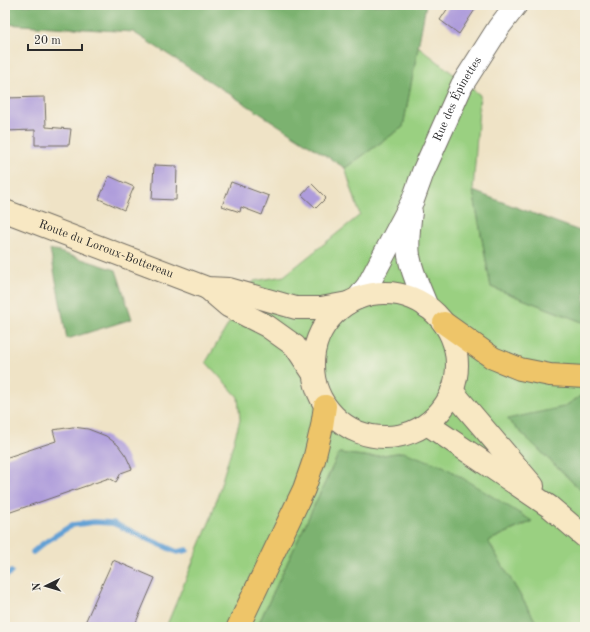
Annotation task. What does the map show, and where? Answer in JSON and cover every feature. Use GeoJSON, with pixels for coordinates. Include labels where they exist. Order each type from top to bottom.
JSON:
{"type":"FeatureCollection","features":[{"type":"Feature","properties":{"kind":"highway"},"geometry":{"type":"LineString","coordinates":[[444,323],[493,358],[520,369],[550,375],[585,377]]}},
{"type":"Feature","properties":{"kind":"highway"},"geometry":{"type":"LineString","coordinates":[[238,627],[304,489],[314,460],[325,406]]}},
{"type":"Feature","properties":{"kind":"main road","name":"Route du Loroux-Bottereau"},"geometry":{"type":"LineString","coordinates":[[5,211],[207,288],[229,289],[296,308],[321,308],[380,293],[389,293],[407,297],[428,307],[444,323],[452,339],[457,359],[457,371],[452,391],[440,411],[427,424],[413,432],[401,436],[382,438],[370,436],[351,429],[340,422],[325,406],[313,374],[295,346],[267,326],[228,306],[207,288]]}},
{"type":"Feature","properties":{"kind":"main road"},"geometry":{"type":"LineString","coordinates":[[313,374],[315,347],[320,335],[332,316],[354,300]]}},
{"type":"Feature","properties":{"kind":"main road"},"geometry":{"type":"LineString","coordinates":[[452,391],[550,507]]}},
{"type":"Feature","properties":{"kind":"main road"},"geometry":{"type":"LineString","coordinates":[[427,424],[550,507],[585,536]]}},
{"type":"Feature","properties":{"kind":"street","name":"Rue des Épinettes"},"geometry":{"type":"LineString","coordinates":[[354,300],[368,285],[413,200],[423,172],[462,86],[499,27],[516,5]]}},
{"type":"Feature","properties":{"kind":"street","name":"Rue des Épinettes"},"geometry":{"type":"LineString","coordinates":[[413,200],[408,235],[409,257],[416,279],[428,307]]}},
{"type":"Feature","properties":{"kind":"green space"},"geometry":{"type":"Polygon","coordinates":[[[5,5],[426,5],[403,127],[345,168],[133,32],[5,24],[5,5]]]}},
{"type":"Feature","properties":{"kind":"green space"},"geometry":{"type":"Polygon","coordinates":[[[418,46],[480,95],[473,191],[491,287],[585,323],[585,393],[564,407],[508,420],[585,494],[585,627],[539,627],[488,541],[531,522],[403,452],[371,457],[339,453],[257,627],[166,627],[211,518],[240,420],[238,397],[206,362],[254,281],[284,276],[360,215],[345,168],[403,127],[418,46]]]}},
{"type":"Feature","properties":{"kind":"green space"},"geometry":{"type":"Polygon","coordinates":[[[473,191],[585,233],[585,323],[491,287],[473,191]]]}},
{"type":"Feature","properties":{"kind":"green space"},"geometry":{"type":"Polygon","coordinates":[[[50,249],[116,270],[132,319],[67,339],[50,249]]]}},
{"type":"Feature","properties":{"kind":"green space"},"geometry":{"type":"Polygon","coordinates":[[[585,393],[585,494],[507,419],[564,407],[585,393]]]}},
{"type":"Feature","properties":{"kind":"green space"},"geometry":{"type":"Polygon","coordinates":[[[403,452],[443,466],[532,521],[488,541],[539,627],[257,627],[339,453],[371,457],[403,452]]]}},
{"type":"Feature","properties":{"kind":"building"},"geometry":{"type":"Polygon","coordinates":[[[450,5],[478,5],[459,34],[440,20],[450,5]]]}},
{"type":"Feature","properties":{"kind":"building"},"geometry":{"type":"Polygon","coordinates":[[[45,97],[46,127],[71,129],[69,145],[35,145],[35,130],[5,131],[5,98],[45,97]]]}},
{"type":"Feature","properties":{"kind":"building"},"geometry":{"type":"Polygon","coordinates":[[[154,165],[177,166],[176,200],[152,199],[154,165]]]}},
{"type":"Feature","properties":{"kind":"building"},"geometry":{"type":"Polygon","coordinates":[[[109,176],[134,187],[124,210],[99,199],[109,176]]]}},
{"type":"Feature","properties":{"kind":"building"},"geometry":{"type":"Polygon","coordinates":[[[231,182],[269,196],[262,215],[241,207],[240,212],[222,206],[231,182]]]}},
{"type":"Feature","properties":{"kind":"building"},"geometry":{"type":"Polygon","coordinates":[[[312,184],[326,198],[316,208],[302,195],[312,184]]]}},
{"type":"Feature","properties":{"kind":"building"},"geometry":{"type":"Polygon","coordinates":[[[73,427],[88,429],[106,436],[118,445],[126,456],[132,469],[121,473],[116,482],[109,478],[5,514],[5,458],[56,441],[53,430],[73,427]]]}},
{"type":"Feature","properties":{"kind":"building"},"geometry":{"type":"Polygon","coordinates":[[[113,560],[155,578],[134,627],[83,627],[113,560]]]}},
{"type":"Feature","properties":{"kind":"waterway"},"geometry":{"type":"LineString","coordinates":[[33,552],[72,525],[94,522],[113,523],[177,552],[187,550]]}},
{"type":"Feature","properties":{"kind":"waterway"},"geometry":{"type":"LineString","coordinates":[[5,577],[11,572]]}}]}
